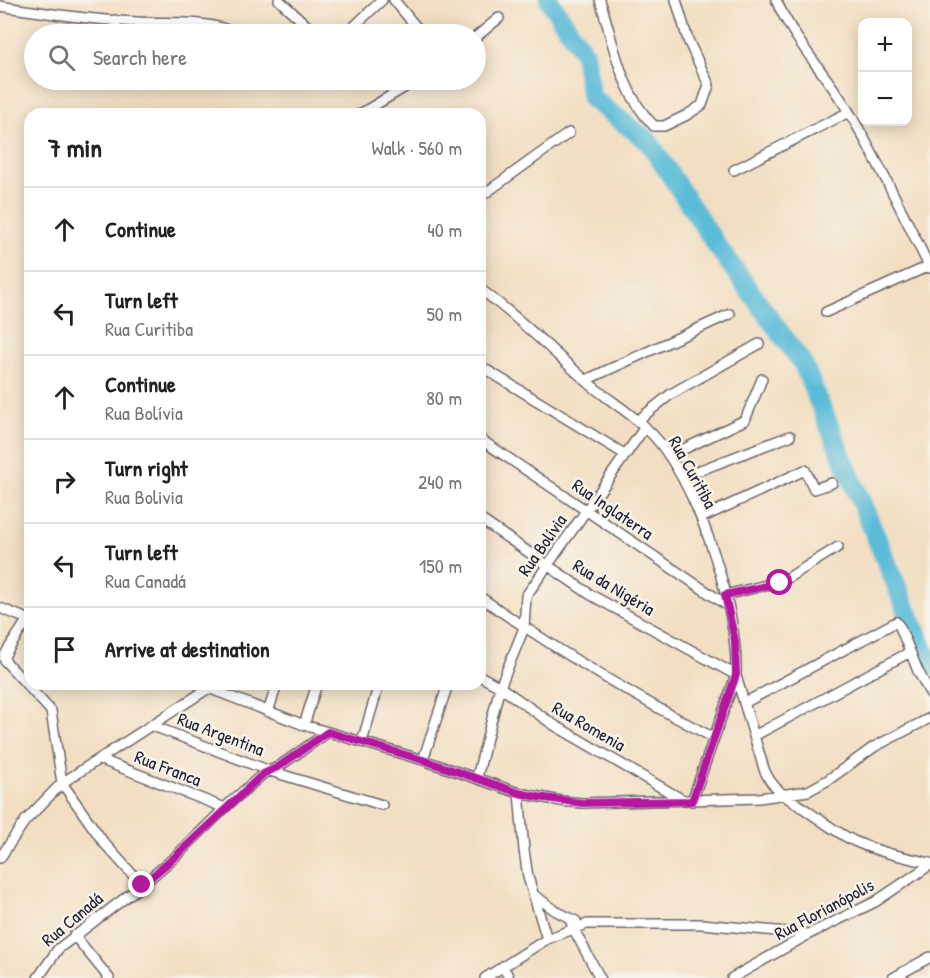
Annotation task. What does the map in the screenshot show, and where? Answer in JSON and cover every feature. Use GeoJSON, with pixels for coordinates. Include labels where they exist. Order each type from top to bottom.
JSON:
{"type":"FeatureCollection","features":[{"type":"Feature","properties":{"kind":"street"},"geometry":{"type":"LineString","coordinates":[[279,0],[305,24]]}},
{"type":"Feature","properties":{"kind":"street"},"geometry":{"type":"LineString","coordinates":[[357,24],[382,0]]}},
{"type":"Feature","properties":{"kind":"street"},"geometry":{"type":"LineString","coordinates":[[394,0],[414,24]]}},
{"type":"Feature","properties":{"kind":"street"},"geometry":{"type":"LineString","coordinates":[[600,0],[629,94],[642,114],[654,126],[664,126],[702,105],[709,85],[688,40],[676,0]]}},
{"type":"Feature","properties":{"kind":"street"},"geometry":{"type":"LineString","coordinates":[[776,0],[789,25],[864,137],[930,267],[826,312]]}},
{"type":"Feature","properties":{"kind":"street"},"geometry":{"type":"LineString","coordinates":[[0,6],[76,17],[198,24]]}},
{"type":"Feature","properties":{"kind":"street"},"geometry":{"type":"LineString","coordinates":[[486,29],[499,18]]}},
{"type":"Feature","properties":{"kind":"street"},"geometry":{"type":"LineString","coordinates":[[370,108],[400,90]]}},
{"type":"Feature","properties":{"kind":"street"},"geometry":{"type":"LineString","coordinates":[[734,170],[849,112]]}},
{"type":"Feature","properties":{"kind":"street"},"geometry":{"type":"LineString","coordinates":[[486,192],[569,133]]}},
{"type":"Feature","properties":{"kind":"street","name":"Rua Curitiba"},"geometry":{"type":"LineString","coordinates":[[486,294],[509,311],[586,380],[645,427],[669,456],[682,477],[701,518],[725,595],[735,641],[736,675]]}},
{"type":"Feature","properties":{"kind":"street"},"geometry":{"type":"LineString","coordinates":[[586,380],[730,314]]}},
{"type":"Feature","properties":{"kind":"street"},"geometry":{"type":"LineString","coordinates":[[637,421],[671,394],[759,344]]}},
{"type":"Feature","properties":{"kind":"street"},"geometry":{"type":"LineString","coordinates":[[486,370],[626,455]]}},
{"type":"Feature","properties":{"kind":"street"},"geometry":{"type":"LineString","coordinates":[[669,456],[745,420],[762,379]]}},
{"type":"Feature","properties":{"kind":"street","name":"Rua Bolívia"},"geometry":{"type":"LineString","coordinates":[[525,628],[526,596],[645,427]]}},
{"type":"Feature","properties":{"kind":"street"},"geometry":{"type":"LineString","coordinates":[[682,477],[790,436]]}},
{"type":"Feature","properties":{"kind":"street","name":"Rua Inglaterra"},"geometry":{"type":"LineString","coordinates":[[486,443],[728,606]]}},
{"type":"Feature","properties":{"kind":"street"},"geometry":{"type":"LineString","coordinates":[[701,518],[805,470],[814,489],[832,483]]}},
{"type":"Feature","properties":{"kind":"street","name":"Rua da Nigéria"},"geometry":{"type":"LineString","coordinates":[[486,523],[591,595],[736,675]]}},
{"type":"Feature","properties":{"kind":"street"},"geometry":{"type":"LineString","coordinates":[[725,595],[782,582],[838,548]]}},
{"type":"Feature","properties":{"kind":"street"},"geometry":{"type":"LineString","coordinates":[[486,601],[621,688],[714,738]]}},
{"type":"Feature","properties":{"kind":"street"},"geometry":{"type":"LineString","coordinates":[[0,608],[24,618]]}},
{"type":"Feature","properties":{"kind":"street"},"geometry":{"type":"LineString","coordinates":[[744,703],[893,623],[898,624],[930,693]]}},
{"type":"Feature","properties":{"kind":"street"},"geometry":{"type":"LineString","coordinates":[[24,627],[4,656],[5,661],[24,682]]}},
{"type":"Feature","properties":{"kind":"street"},"geometry":{"type":"LineString","coordinates":[[477,777],[500,687],[525,628]]}},
{"type":"Feature","properties":{"kind":"street"},"geometry":{"type":"LineString","coordinates":[[754,736],[910,652]]}},
{"type":"Feature","properties":{"kind":"street"},"geometry":{"type":"LineString","coordinates":[[736,675],[766,776],[783,795],[855,841],[884,853],[930,864]]}},
{"type":"Feature","properties":{"kind":"street"},"geometry":{"type":"LineString","coordinates":[[688,801],[714,738],[736,675]]}},
{"type":"Feature","properties":{"kind":"street","name":"Rua Romenia"},"geometry":{"type":"LineString","coordinates":[[486,679],[554,725],[688,801]]}},
{"type":"Feature","properties":{"kind":"street"},"geometry":{"type":"LineString","coordinates":[[32,690],[51,711],[62,783],[104,843],[142,885]]}},
{"type":"Feature","properties":{"kind":"street"},"geometry":{"type":"LineString","coordinates":[[0,858],[25,821],[62,783],[206,690]]}},
{"type":"Feature","properties":{"kind":"street"},"geometry":{"type":"LineString","coordinates":[[221,690],[268,712],[304,725],[477,777],[519,793],[582,803],[688,801],[783,795],[808,791],[821,785],[874,747],[930,718]]}},
{"type":"Feature","properties":{"kind":"street"},"geometry":{"type":"LineString","coordinates":[[268,712],[275,690]]}},
{"type":"Feature","properties":{"kind":"street"},"geometry":{"type":"LineString","coordinates":[[304,725],[315,690]]}},
{"type":"Feature","properties":{"kind":"street"},"geometry":{"type":"LineString","coordinates":[[362,742],[377,690]]}},
{"type":"Feature","properties":{"kind":"street"},"geometry":{"type":"LineString","coordinates":[[423,760],[446,690]]}},
{"type":"Feature","properties":{"kind":"street","name":"Rua Argentina"},"geometry":{"type":"LineString","coordinates":[[153,726],[270,771],[382,806]]}},
{"type":"Feature","properties":{"kind":"street","name":"Rua Canadá"},"geometry":{"type":"LineString","coordinates":[[38,978],[51,957],[74,935],[142,885],[263,774],[328,732]]}},
{"type":"Feature","properties":{"kind":"street","name":"Rua Franca"},"geometry":{"type":"LineString","coordinates":[[99,759],[225,808]]}},
{"type":"Feature","properties":{"kind":"street"},"geometry":{"type":"LineString","coordinates":[[519,793],[525,856],[547,939]]}},
{"type":"Feature","properties":{"kind":"street","name":"Rua Florianópolis"},"geometry":{"type":"LineString","coordinates":[[732,978],[809,934],[876,902],[930,864]]}},
{"type":"Feature","properties":{"kind":"street"},"geometry":{"type":"LineString","coordinates":[[534,895],[571,924],[600,978]]}},
{"type":"Feature","properties":{"kind":"street"},"geometry":{"type":"LineString","coordinates":[[485,978],[571,924],[702,924],[809,934]]}},
{"type":"Feature","properties":{"kind":"street"},"geometry":{"type":"LineString","coordinates":[[74,935],[109,978]]}},
{"type":"Feature","properties":{"kind":"street"},"geometry":{"type":"LineString","coordinates":[[893,978],[930,957]]}},
{"type":"Feature","properties":{"kind":"street"},"geometry":{"type":"LineString","coordinates":[[503,966],[509,978]]}},
{"type":"Feature","properties":{"kind":"waterway"},"geometry":{"type":"LineString","coordinates":[[549,0],[584,53],[591,98],[648,141],[717,246],[803,364],[930,665]]}},
{"type":"Feature","properties":{"kind":"route"},"geometry":{"type":"LineString","coordinates":[[142,885],[263,774],[278,767],[328,732],[538,797],[582,803],[692,801],[736,675],[735,641],[725,595],[780,583]]}}]}
